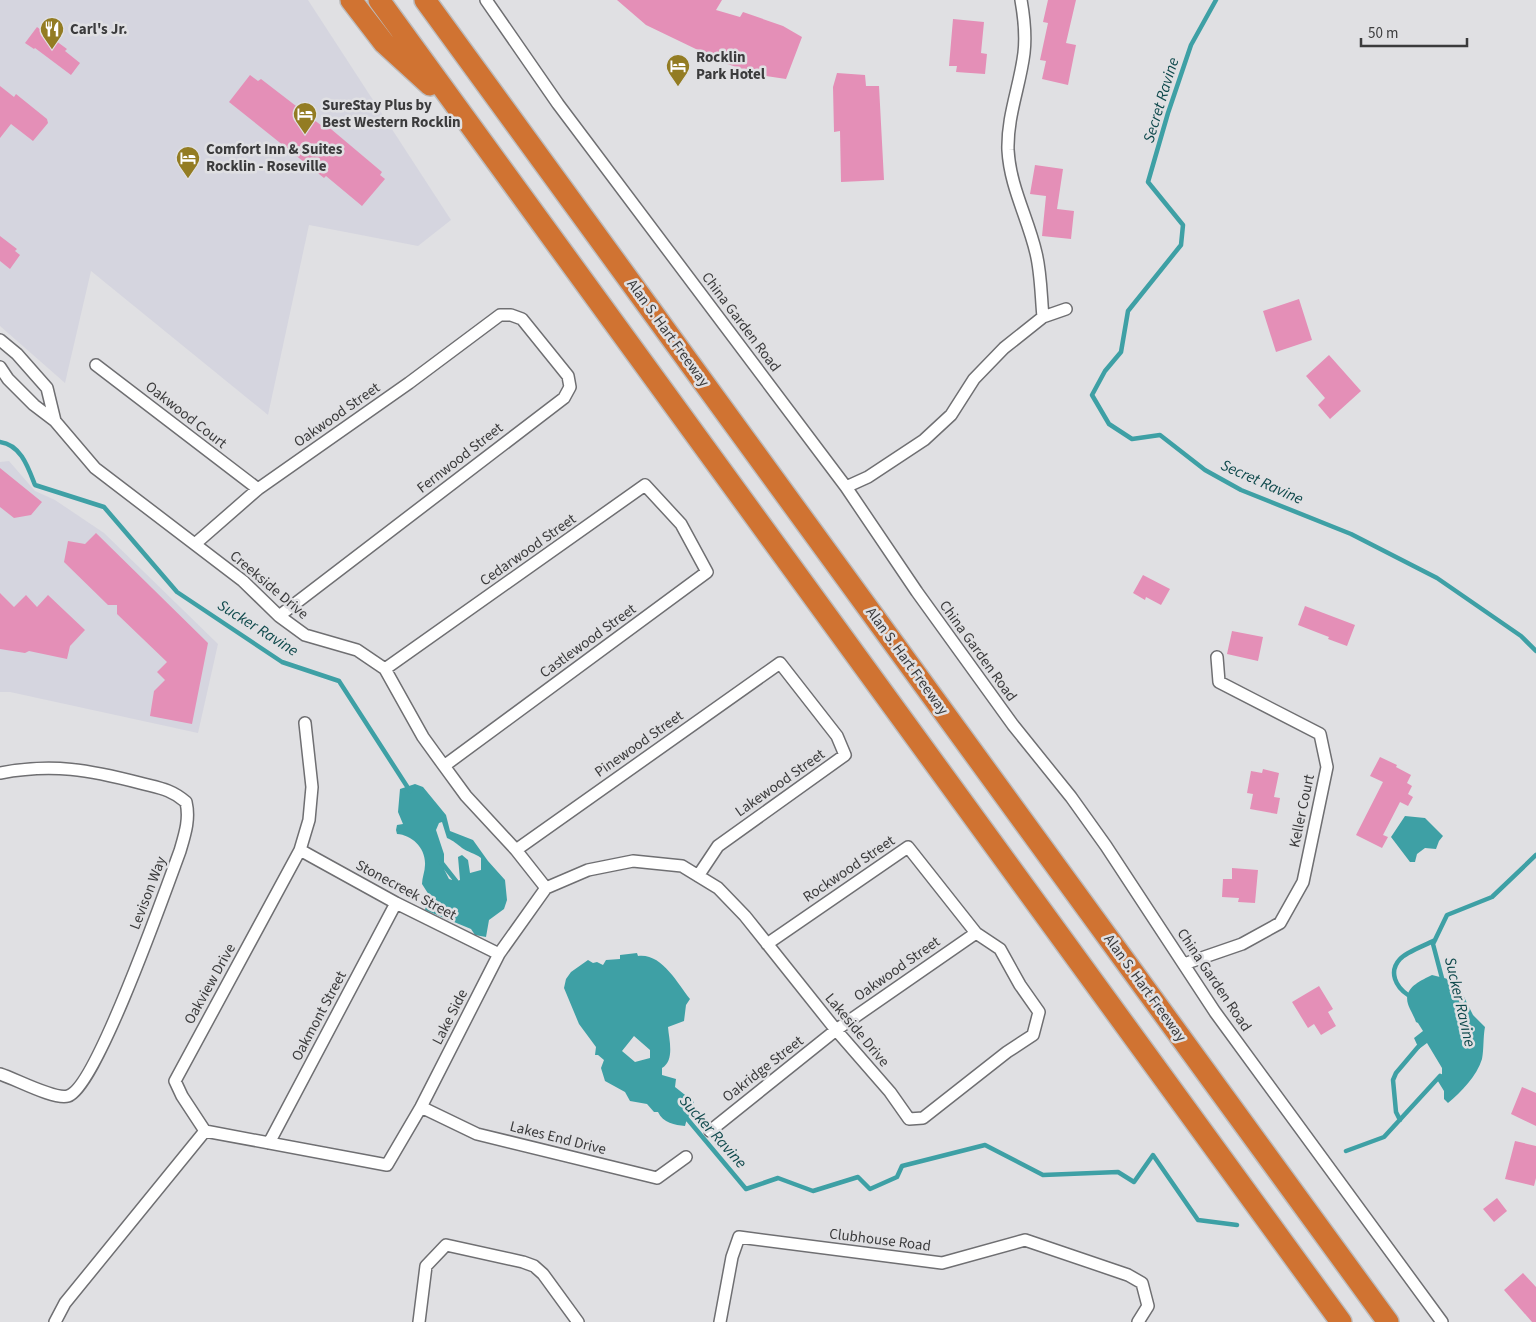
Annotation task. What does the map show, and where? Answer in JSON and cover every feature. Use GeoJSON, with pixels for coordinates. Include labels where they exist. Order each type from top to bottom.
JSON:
{"type":"FeatureCollection","features":[{"type":"Feature","properties":{"kind":"highway"},"geometry":{"type":"LineString","coordinates":[[351,0],[384,43],[460,111]]}},
{"type":"Feature","properties":{"kind":"highway"},"geometry":{"type":"LineString","coordinates":[[379,0],[1341,1322]]}},
{"type":"Feature","properties":{"kind":"highway","name":"Alan S. Hart Freeway"},"geometry":{"type":"LineString","coordinates":[[425,0],[1388,1322]]}},
{"type":"Feature","properties":{"kind":"highway"},"geometry":{"type":"LineString","coordinates":[[430,0],[452,37]]}},
{"type":"Feature","properties":{"kind":"street","name":"China Garden Road"},"geometry":{"type":"LineString","coordinates":[[486,0],[558,104],[846,487],[916,592],[1001,709],[1106,846],[1220,1020],[1442,1322]]}},
{"type":"Feature","properties":{"kind":"street"},"geometry":{"type":"LineString","coordinates":[[1021,0],[1024,25],[1024,52],[1009,124],[1008,151],[1013,181],[1036,254],[1043,317]]}},
{"type":"Feature","properties":{"kind":"street"},"geometry":{"type":"LineString","coordinates":[[846,487],[868,477],[924,440],[951,415],[974,379],[1004,348],[1043,317],[1066,308]]}},
{"type":"Feature","properties":{"kind":"street","name":"Oakwood Street"},"geometry":{"type":"LineString","coordinates":[[195,544],[258,489],[410,382],[500,315]]}},
{"type":"Feature","properties":{"kind":"street","name":"Fernwood Street"},"geometry":{"type":"LineString","coordinates":[[280,616],[564,398],[570,387],[568,376],[522,320],[511,315],[500,315]]}},
{"type":"Feature","properties":{"kind":"street","name":"Creekside Drive"},"geometry":{"type":"LineString","coordinates":[[0,340],[17,354],[47,388],[55,421]]}},
{"type":"Feature","properties":{"kind":"street","name":"Oakwood Court"},"geometry":{"type":"LineString","coordinates":[[96,365],[258,489]]}},
{"type":"Feature","properties":{"kind":"street","name":"Creekside Drive"},"geometry":{"type":"LineString","coordinates":[[0,367],[8,379],[55,421],[95,468],[243,581],[280,616],[305,635],[357,650],[385,669],[423,737],[466,796],[516,850],[546,888]]}},
{"type":"Feature","properties":{"kind":"street","name":"Cedarwood Street"},"geometry":{"type":"LineString","coordinates":[[385,669],[645,485],[681,524]]}},
{"type":"Feature","properties":{"kind":"street","name":"Castlewood Street"},"geometry":{"type":"LineString","coordinates":[[444,766],[707,572],[681,524]]}},
{"type":"Feature","properties":{"kind":"street","name":"Keller Court"},"geometry":{"type":"LineString","coordinates":[[1184,964],[1242,944],[1280,923],[1303,882],[1327,767],[1320,734],[1219,682],[1216,657]]}},
{"type":"Feature","properties":{"kind":"street","name":"Pinewood Street"},"geometry":{"type":"LineString","coordinates":[[516,850],[780,663]]}},
{"type":"Feature","properties":{"kind":"street","name":"Lakewood Street"},"geometry":{"type":"LineString","coordinates":[[698,876],[718,846],[846,755],[836,736],[780,663]]}},
{"type":"Feature","properties":{"kind":"street"},"geometry":{"type":"LineString","coordinates":[[300,850],[309,820],[312,787],[305,723]]}},
{"type":"Feature","properties":{"kind":"street","name":"Levison Way"},"geometry":{"type":"LineString","coordinates":[[0,774],[46,767],[70,768],[101,773],[168,789],[186,802],[188,812],[187,826],[180,851],[120,1008],[96,1059],[76,1090],[69,1096],[59,1096],[46,1093],[0,1074]]}},
{"type":"Feature","properties":{"kind":"street"},"geometry":{"type":"LineString","coordinates":[[0,768],[0,774]]}},
{"type":"Feature","properties":{"kind":"street","name":"Rockwood Street"},"geometry":{"type":"LineString","coordinates":[[767,944],[908,847],[976,933]]}},
{"type":"Feature","properties":{"kind":"street","name":"Stonecreek Street"},"geometry":{"type":"LineString","coordinates":[[300,850],[396,903],[499,954]]}},
{"type":"Feature","properties":{"kind":"street","name":"Oakview Drive"},"geometry":{"type":"LineString","coordinates":[[205,1131],[182,1096],[175,1081],[300,850]]}},
{"type":"Feature","properties":{"kind":"street","name":"Lakeside Drive"},"geometry":{"type":"LineString","coordinates":[[546,888],[588,870],[633,861],[682,866],[718,888],[745,916],[836,1030],[890,1092],[908,1119],[923,1118],[1007,1052],[1033,1035],[1039,1012],[1020,985],[1000,949],[976,933]]}},
{"type":"Feature","properties":{"kind":"street","name":"Lake Side"},"geometry":{"type":"LineString","coordinates":[[269,1143],[387,1165],[422,1107],[499,954],[546,888]]}},
{"type":"Feature","properties":{"kind":"street","name":"Oakmont Street"},"geometry":{"type":"LineString","coordinates":[[269,1143],[396,903]]}},
{"type":"Feature","properties":{"kind":"street","name":"Oakwood Street"},"geometry":{"type":"LineString","coordinates":[[836,1030],[976,933]]}},
{"type":"Feature","properties":{"kind":"street","name":"Oakridge Street"},"geometry":{"type":"LineString","coordinates":[[710,1132],[836,1030]]}},
{"type":"Feature","properties":{"kind":"street","name":"Lakes End Drive"},"geometry":{"type":"LineString","coordinates":[[422,1107],[477,1134],[657,1178],[686,1158]]}},
{"type":"Feature","properties":{"kind":"street"},"geometry":{"type":"LineString","coordinates":[[55,1322],[66,1303],[205,1131],[269,1143]]}},
{"type":"Feature","properties":{"kind":"street","name":"Clubhouse Road"},"geometry":{"type":"LineString","coordinates":[[720,1322],[732,1257],[739,1237],[942,1263],[1025,1240],[1128,1275],[1142,1284],[1148,1306],[1138,1322]]}},
{"type":"Feature","properties":{"kind":"street"},"geometry":{"type":"LineString","coordinates":[[418,1322],[426,1266],[446,1245],[534,1266],[543,1274],[578,1322]]}},
{"type":"Feature","properties":{"kind":"shaded area"},"geometry":{"type":"Polygon","coordinates":[[[0,0],[308,0],[451,220],[418,246],[309,225],[268,415],[91,271],[65,383],[0,326],[0,0]]]}},
{"type":"Feature","properties":{"kind":"shaded area"},"geometry":{"type":"Polygon","coordinates":[[[9,461],[35,491],[55,500],[104,533],[218,644],[198,733],[10,692],[0,692],[0,462],[9,461]]]}},
{"type":"Feature","properties":{"kind":"water"},"geometry":{"type":"Polygon","coordinates":[[[415,784],[423,787],[446,815],[450,831],[473,840],[505,880],[507,900],[504,909],[489,920],[486,937],[475,935],[471,929],[425,910],[429,895],[422,884],[425,865],[423,853],[413,840],[397,834],[396,830],[397,825],[403,824],[398,812],[400,789],[415,784]],[[442,822],[439,823],[436,830],[444,854],[444,869],[449,879],[452,880],[453,875],[457,881],[460,880],[458,857],[462,855],[468,860],[470,873],[481,870],[481,858],[447,838],[442,822]]]}},
{"type":"Feature","properties":{"kind":"water"},"geometry":{"type":"Polygon","coordinates":[[[1405,816],[1425,818],[1443,836],[1436,849],[1425,848],[1417,854],[1415,862],[1410,862],[1391,837],[1405,816]]]}},
{"type":"Feature","properties":{"kind":"water"},"geometry":{"type":"Polygon","coordinates":[[[637,953],[638,956],[647,956],[662,964],[690,999],[686,1005],[684,1021],[668,1027],[670,1055],[669,1060],[662,1068],[662,1075],[676,1079],[675,1087],[694,1102],[685,1126],[666,1121],[647,1104],[630,1101],[625,1092],[605,1081],[601,1068],[604,1060],[595,1055],[596,1047],[579,1024],[564,988],[566,979],[571,972],[588,960],[603,965],[606,960],[620,959],[620,955],[637,953]],[[634,1036],[622,1051],[635,1062],[650,1058],[650,1050],[634,1036]]]}},
{"type":"Feature","properties":{"kind":"water"},"geometry":{"type":"Polygon","coordinates":[[[1432,975],[1456,981],[1473,1015],[1485,1027],[1483,1055],[1480,1065],[1468,1083],[1448,1103],[1444,1099],[1444,1091],[1436,1078],[1442,1074],[1442,1068],[1427,1043],[1419,1049],[1414,1038],[1423,1031],[1416,1022],[1407,998],[1410,989],[1432,975]]]}},
{"type":"Feature","properties":{"kind":"building"},"geometry":{"type":"Polygon","coordinates":[[[617,0],[722,0],[716,10],[740,17],[743,12],[783,26],[802,37],[786,79],[766,76],[727,64],[646,25],[617,0]]]}},
{"type":"Feature","properties":{"kind":"building"},"geometry":{"type":"Polygon","coordinates":[[[1048,0],[1076,0],[1066,43],[1076,45],[1068,85],[1042,79],[1046,61],[1040,60],[1048,23],[1043,22],[1048,0]]]}},
{"type":"Feature","properties":{"kind":"building"},"geometry":{"type":"Polygon","coordinates":[[[953,19],[984,22],[981,53],[987,54],[985,74],[956,72],[957,66],[949,66],[953,19]]]}},
{"type":"Feature","properties":{"kind":"building","name":"Carl's Jr."},"geometry":{"type":"Polygon","coordinates":[[[37,27],[67,49],[65,51],[80,63],[71,75],[35,48],[25,43],[37,27]]]}},
{"type":"Feature","properties":{"kind":"building"},"geometry":{"type":"Polygon","coordinates":[[[837,73],[865,75],[866,86],[879,86],[884,180],[841,182],[840,131],[834,132],[833,87],[837,73]]]}},
{"type":"Feature","properties":{"kind":"building","name":"SureStay Plus by Best Western Rocklin"},"geometry":{"type":"Polygon","coordinates":[[[250,75],[258,81],[261,79],[322,126],[325,124],[382,172],[380,175],[385,179],[362,206],[229,102],[250,75]]]}},
{"type":"Feature","properties":{"kind":"building"},"geometry":{"type":"Polygon","coordinates":[[[0,86],[14,97],[16,94],[47,119],[48,123],[33,141],[11,124],[0,138],[0,86]]]}},
{"type":"Feature","properties":{"kind":"building"},"geometry":{"type":"Polygon","coordinates":[[[1035,165],[1063,169],[1057,209],[1074,211],[1071,239],[1042,236],[1046,196],[1030,194],[1035,165]]]}},
{"type":"Feature","properties":{"kind":"building"},"geometry":{"type":"Polygon","coordinates":[[[0,236],[17,249],[15,251],[20,255],[10,269],[0,261],[0,236]]]}},
{"type":"Feature","properties":{"kind":"building"},"geometry":{"type":"Polygon","coordinates":[[[1299,299],[1312,340],[1276,352],[1263,311],[1299,299]]]}},
{"type":"Feature","properties":{"kind":"building"},"geometry":{"type":"Polygon","coordinates":[[[1329,355],[1361,391],[1330,419],[1318,405],[1325,398],[1306,376],[1329,355]]]}},
{"type":"Feature","properties":{"kind":"building"},"geometry":{"type":"Polygon","coordinates":[[[0,468],[42,502],[31,515],[14,518],[0,507],[0,468]]]}},
{"type":"Feature","properties":{"kind":"building"},"geometry":{"type":"Polygon","coordinates":[[[96,533],[208,643],[192,724],[150,716],[154,691],[165,680],[157,672],[167,662],[117,614],[117,605],[108,605],[64,562],[68,541],[85,544],[96,533]]]}},
{"type":"Feature","properties":{"kind":"building"},"geometry":{"type":"Polygon","coordinates":[[[1143,575],[1170,589],[1161,605],[1146,597],[1145,600],[1133,593],[1143,575]]]}},
{"type":"Feature","properties":{"kind":"building"},"geometry":{"type":"Polygon","coordinates":[[[0,593],[14,607],[26,595],[37,607],[48,595],[85,630],[70,646],[67,659],[29,651],[25,653],[0,649],[0,593]]]}},
{"type":"Feature","properties":{"kind":"building"},"geometry":{"type":"Polygon","coordinates":[[[1305,606],[1355,625],[1347,646],[1298,625],[1305,606]]]}},
{"type":"Feature","properties":{"kind":"building"},"geometry":{"type":"Polygon","coordinates":[[[1232,631],[1263,637],[1258,661],[1227,654],[1232,631]]]}},
{"type":"Feature","properties":{"kind":"building"},"geometry":{"type":"Polygon","coordinates":[[[1380,757],[1397,765],[1396,767],[1411,775],[1407,783],[1412,786],[1408,794],[1413,797],[1408,806],[1400,802],[1383,835],[1388,837],[1382,848],[1356,835],[1383,782],[1370,776],[1380,757]]]}},
{"type":"Feature","properties":{"kind":"building"},"geometry":{"type":"Polygon","coordinates":[[[1263,769],[1279,773],[1274,797],[1280,798],[1277,814],[1250,809],[1253,794],[1247,793],[1251,771],[1262,773],[1263,769]]]}},
{"type":"Feature","properties":{"kind":"building"},"geometry":{"type":"Polygon","coordinates":[[[1232,868],[1258,870],[1255,903],[1238,902],[1239,898],[1222,897],[1223,879],[1232,879],[1232,868]]]}},
{"type":"Feature","properties":{"kind":"building"},"geometry":{"type":"Polygon","coordinates":[[[1319,986],[1333,1009],[1328,1012],[1336,1026],[1321,1035],[1314,1024],[1308,1028],[1292,1002],[1319,986]]]}},
{"type":"Feature","properties":{"kind":"building"},"geometry":{"type":"Polygon","coordinates":[[[1522,1087],[1536,1093],[1536,1126],[1511,1114],[1522,1087]]]}},
{"type":"Feature","properties":{"kind":"building"},"geometry":{"type":"Polygon","coordinates":[[[1515,1141],[1536,1146],[1536,1178],[1534,1186],[1505,1179],[1515,1141]]]}},
{"type":"Feature","properties":{"kind":"building"},"geometry":{"type":"Polygon","coordinates":[[[1497,1198],[1507,1211],[1494,1222],[1483,1209],[1497,1198]]]}},
{"type":"Feature","properties":{"kind":"building"},"geometry":{"type":"Polygon","coordinates":[[[1523,1273],[1536,1287],[1536,1322],[1532,1322],[1504,1290],[1523,1273]]]}},
{"type":"Feature","properties":{"kind":"waterway","name":"Secret Ravine"},"geometry":{"type":"LineString","coordinates":[[1216,0],[1191,45],[1168,113],[1148,182],[1183,225],[1181,245],[1128,311],[1121,352],[1105,371],[1092,395],[1109,424],[1132,439],[1160,435],[1205,470],[1241,490],[1351,534],[1437,578],[1521,636],[1536,651]]}},
{"type":"Feature","properties":{"kind":"waterway","name":"Sucker Ravine"},"geometry":{"type":"LineString","coordinates":[[0,442],[13,447],[23,458],[35,485],[104,507],[177,592],[282,662],[339,681],[410,791]]}},
{"type":"Feature","properties":{"kind":"waterway","name":"Sucker Ravine"},"geometry":{"type":"LineString","coordinates":[[1443,982],[1433,944],[1447,915],[1492,897],[1536,855]]}},
{"type":"Feature","properties":{"kind":"waterway","name":"Sucker Ravine"},"geometry":{"type":"LineString","coordinates":[[441,862],[456,881]]}},
{"type":"Feature","properties":{"kind":"waterway"},"geometry":{"type":"LineString","coordinates":[[1408,995],[1400,988],[1395,979],[1394,969],[1396,964],[1407,954],[1435,940]]}},
{"type":"Feature","properties":{"kind":"waterway"},"geometry":{"type":"LineString","coordinates":[[1400,1120],[1396,1112],[1393,1080],[1396,1073],[1418,1047]]}},
{"type":"Feature","properties":{"kind":"waterway","name":"Sucker Ravine"},"geometry":{"type":"LineString","coordinates":[[1346,1151],[1384,1137],[1440,1076]]}},
{"type":"Feature","properties":{"kind":"waterway","name":"Sucker Ravine"},"geometry":{"type":"LineString","coordinates":[[684,1115],[746,1189],[778,1178],[813,1191],[858,1177],[870,1189],[897,1177],[902,1166],[985,1145],[1043,1175],[1118,1172],[1134,1182],[1153,1155],[1198,1220],[1237,1225]]}},
{"type":"Feature","properties":{"kind":"place","name":"Carl's Jr."},"geometry":{"type":"Point","coordinates":[52,50]}},
{"type":"Feature","properties":{"kind":"place","name":"Rocklin Park Hotel"},"geometry":{"type":"Point","coordinates":[678,87]}},
{"type":"Feature","properties":{"kind":"place","name":"SureStay Plus by Best Western Rocklin"},"geometry":{"type":"Point","coordinates":[305,135]}},
{"type":"Feature","properties":{"kind":"place","name":"Comfort Inn & Suites Rocklin - Roseville"},"geometry":{"type":"Point","coordinates":[188,179]}}]}
